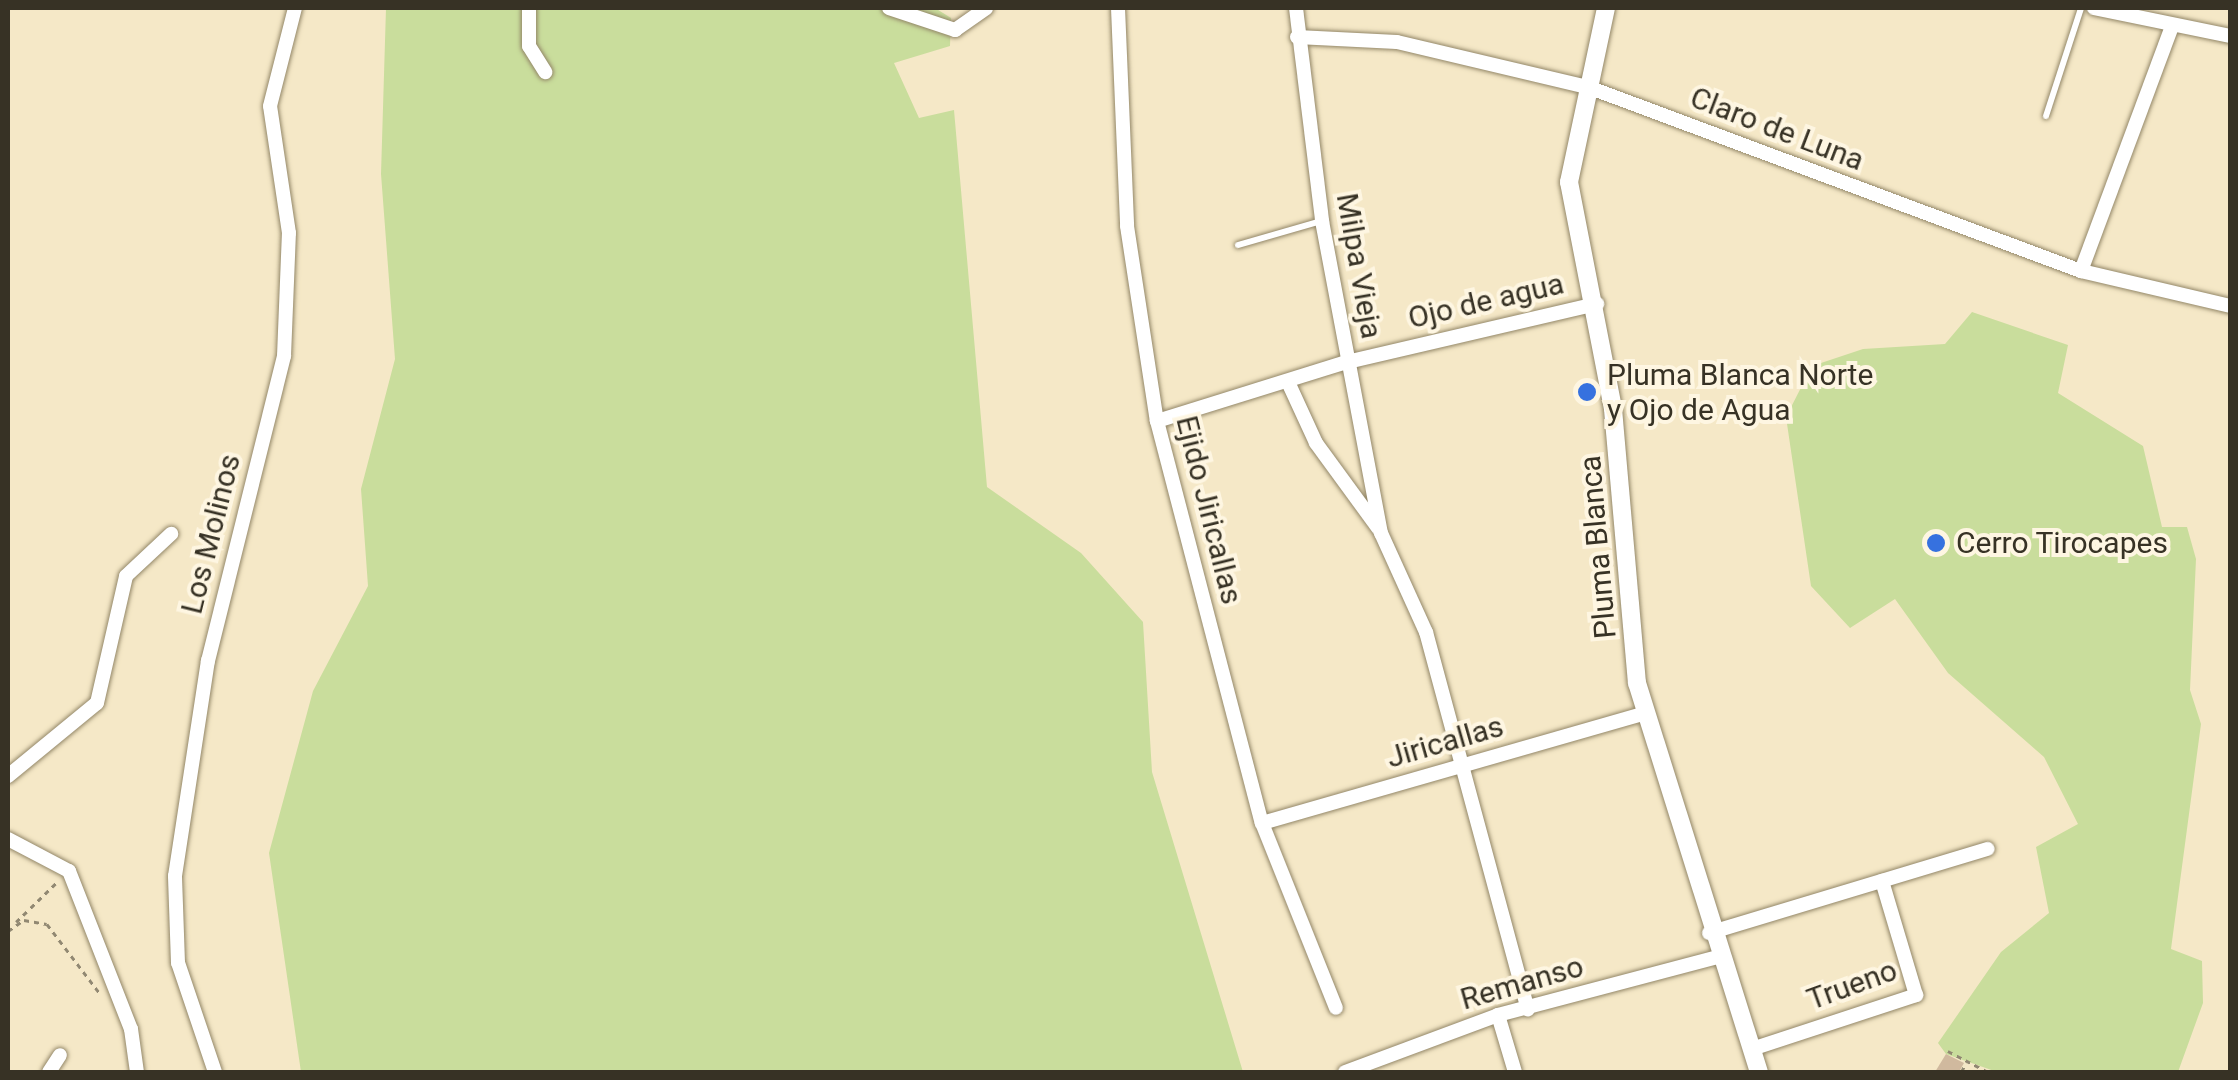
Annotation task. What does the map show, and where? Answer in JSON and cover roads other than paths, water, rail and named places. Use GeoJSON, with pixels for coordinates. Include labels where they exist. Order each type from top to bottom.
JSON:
{"type":"FeatureCollection","features":[{"type":"Feature","properties":{"kind":"street","name":"Los Molinos"},"geometry":{"type":"LineString","coordinates":[[215,1072],[178,963],[175,876],[208,661],[284,356],[289,232],[270,106],[294,8]]}},
{"type":"Feature","properties":{"kind":"street"},"geometry":{"type":"LineString","coordinates":[[529,8],[529,46],[544,72]]}},
{"type":"Feature","properties":{"kind":"street"},"geometry":{"type":"LineString","coordinates":[[890,8],[955,30],[986,8]]}},
{"type":"Feature","properties":{"kind":"street","name":"Ejido Jiricallas"},"geometry":{"type":"LineString","coordinates":[[1118,8],[1126,226],[1157,422],[1262,822],[1336,1008]]}},
{"type":"Feature","properties":{"kind":"street","name":"Milpa Vieja"},"geometry":{"type":"LineString","coordinates":[[1296,8],[1322,221],[1381,533]]}},
{"type":"Feature","properties":{"kind":"street","name":"Pluma Blanca"},"geometry":{"type":"LineString","coordinates":[[1606,8],[1569,182],[1597,304],[1643,714],[1709,933],[1759,1072]]}},
{"type":"Feature","properties":{"kind":"street"},"geometry":{"type":"LineString","coordinates":[[2094,8],[2230,36]]}},
{"type":"Feature","properties":{"kind":"street"},"geometry":{"type":"LineString","coordinates":[[2081,271],[2172,26]]}},
{"type":"Feature","properties":{"kind":"street","name":"Claro de Luna"},"geometry":{"type":"LineString","coordinates":[[1297,37],[1397,42],[1588,87],[2081,271],[2230,304]]}},
{"type":"Feature","properties":{"kind":"street","name":"Ojo de agua"},"geometry":{"type":"LineString","coordinates":[[1157,422],[1347,362],[1597,304]]}},
{"type":"Feature","properties":{"kind":"street","name":"Milpa Vieja"},"geometry":{"type":"LineString","coordinates":[[1288,382],[1316,443],[1381,533],[1426,632],[1466,765],[1528,1009]]}},
{"type":"Feature","properties":{"kind":"street"},"geometry":{"type":"LineString","coordinates":[[8,776],[97,703],[126,576],[171,534]]}},
{"type":"Feature","properties":{"kind":"street","name":"Jiricallas"},"geometry":{"type":"LineString","coordinates":[[1262,822],[1643,714]]}},
{"type":"Feature","properties":{"kind":"street"},"geometry":{"type":"LineString","coordinates":[[8,839],[69,871],[131,1029],[137,1072]]}},
{"type":"Feature","properties":{"kind":"street"},"geometry":{"type":"LineString","coordinates":[[1709,933],[1988,849]]}},
{"type":"Feature","properties":{"kind":"street","name":"Trueno"},"geometry":{"type":"LineString","coordinates":[[1752,1050],[1916,995],[1882,881]]}},
{"type":"Feature","properties":{"kind":"street","name":"Remanso"},"geometry":{"type":"LineString","coordinates":[[1346,1072],[1498,1014],[1717,957]]}},
{"type":"Feature","properties":{"kind":"street"},"geometry":{"type":"LineString","coordinates":[[1498,1014],[1516,1072]]}},
{"type":"Feature","properties":{"kind":"street"},"geometry":{"type":"LineString","coordinates":[[49,1072],[60,1055]]}},
{"type":"Feature","properties":{"kind":"lane"},"geometry":{"type":"LineString","coordinates":[[2046,116],[2081,8]]}},
{"type":"Feature","properties":{"kind":"lane"},"geometry":{"type":"LineString","coordinates":[[1238,245],[1322,221]]}},
{"type":"Feature","properties":{"kind":"place","name":"Pluma Blanca Norte y Ojo de Agua"},"geometry":{"type":"Point","coordinates":[1587,392]}},
{"type":"Feature","properties":{"kind":"place","name":"Cerro Tirocapes"},"geometry":{"type":"Point","coordinates":[1936,543]}}]}
